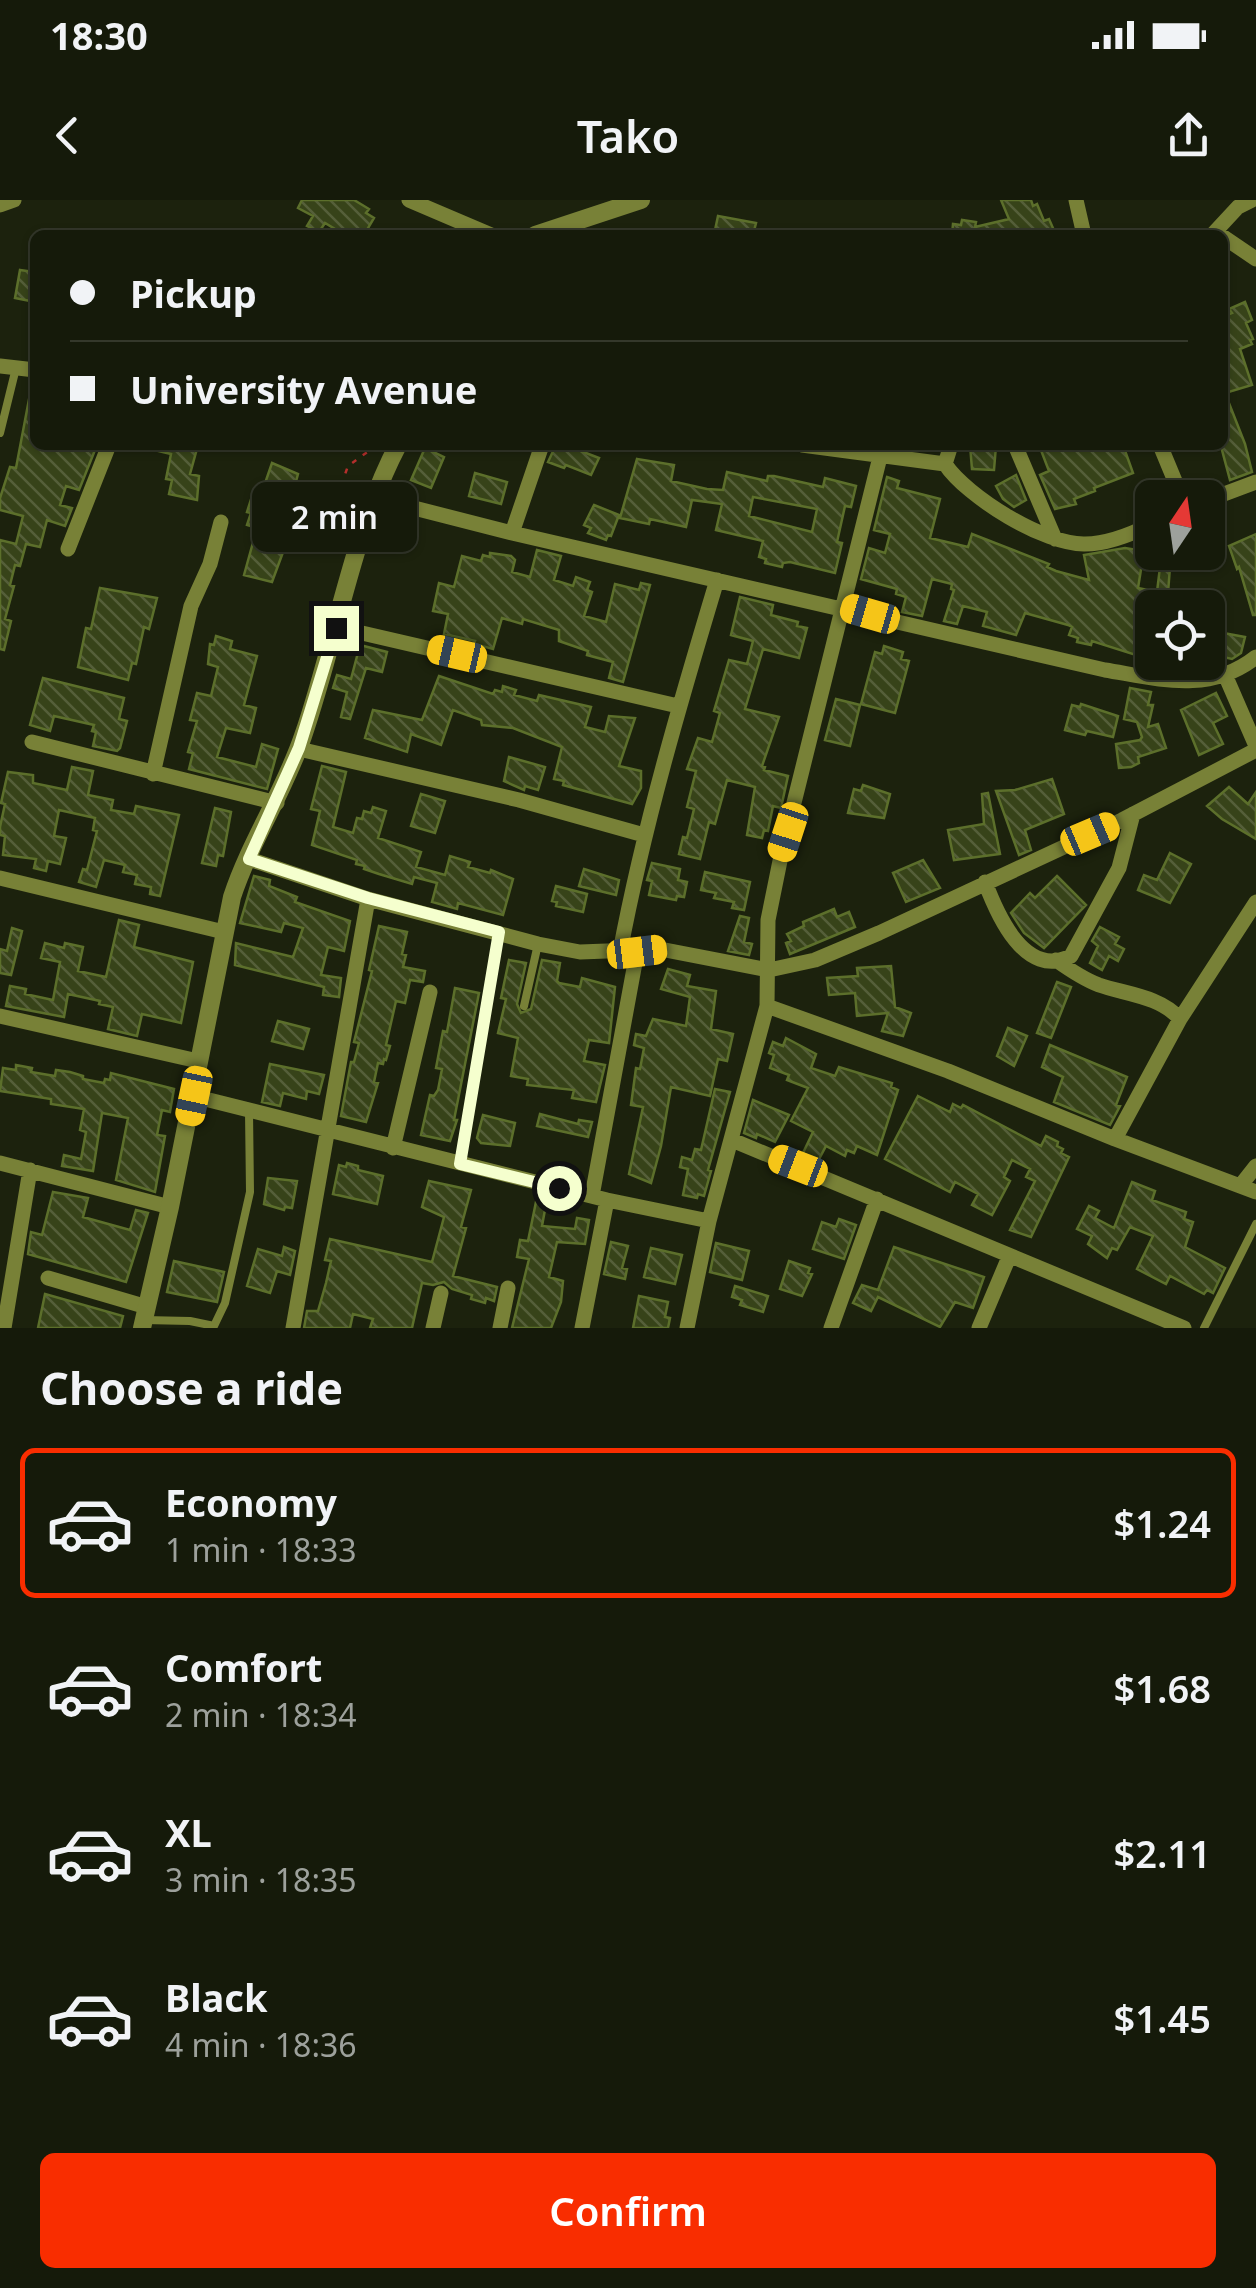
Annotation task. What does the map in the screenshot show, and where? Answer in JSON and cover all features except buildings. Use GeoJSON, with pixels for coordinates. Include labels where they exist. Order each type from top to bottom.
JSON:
{"type":"FeatureCollection","features":[{"type":"Feature","properties":{"kind":"street"},"geometry":{"type":"LineString","coordinates":[[0,205],[14,200]]}},
{"type":"Feature","properties":{"kind":"street"},"geometry":{"type":"LineString","coordinates":[[409,200],[479,230]]}},
{"type":"Feature","properties":{"kind":"street"},"geometry":{"type":"LineString","coordinates":[[551,230],[641,200]]}},
{"type":"Feature","properties":{"kind":"street"},"geometry":{"type":"LineString","coordinates":[[1076,200],[1083,230]]}},
{"type":"Feature","properties":{"kind":"street"},"geometry":{"type":"LineString","coordinates":[[1222,230],[1238,207],[1252,200]]}},
{"type":"Feature","properties":{"kind":"street"},"geometry":{"type":"LineString","coordinates":[[1228,242],[1256,260]]}},
{"type":"Feature","properties":{"kind":"street"},"geometry":{"type":"LineString","coordinates":[[68,549],[107,450]]}},
{"type":"Feature","properties":{"kind":"street"},"geometry":{"type":"LineString","coordinates":[[48,1278],[144,1318],[194,1096],[224,932],[240,874],[299,748],[375,498],[385,450]]}},
{"type":"Feature","properties":{"kind":"street"},"geometry":{"type":"LineString","coordinates":[[512,532],[541,450]]}},
{"type":"Feature","properties":{"kind":"street"},"geometry":{"type":"LineString","coordinates":[[834,450],[946,464]]}},
{"type":"Feature","properties":{"kind":"street"},"geometry":{"type":"LineString","coordinates":[[950,450],[946,464],[955,479],[1008,516],[1055,540],[1082,545],[1104,543],[1135,531]]}},
{"type":"Feature","properties":{"kind":"street"},"geometry":{"type":"LineString","coordinates":[[1017,450],[1055,540]]}},
{"type":"Feature","properties":{"kind":"street"},"geometry":{"type":"LineString","coordinates":[[1162,450],[1175,480]]}},
{"type":"Feature","properties":{"kind":"street"},"geometry":{"type":"LineString","coordinates":[[687,1328],[709,1221],[767,1006],[766,946],[772,898],[880,457]]}},
{"type":"Feature","properties":{"kind":"street"},"geometry":{"type":"LineString","coordinates":[[1225,494],[1256,482]]}},
{"type":"Feature","properties":{"kind":"street"},"geometry":{"type":"LineString","coordinates":[[375,498],[1105,670],[1164,680],[1226,677],[1256,658]]}},
{"type":"Feature","properties":{"kind":"street"},"geometry":{"type":"LineString","coordinates":[[153,774],[190,606],[210,564],[221,522]]}},
{"type":"Feature","properties":{"kind":"street"},"geometry":{"type":"LineString","coordinates":[[582,1328],[631,1000],[628,952],[644,834],[678,706],[718,580]]}},
{"type":"Feature","properties":{"kind":"street"},"geometry":{"type":"LineString","coordinates":[[336,628],[678,706]]}},
{"type":"Feature","properties":{"kind":"street"},"geometry":{"type":"LineString","coordinates":[[249,859],[368,898],[538,944],[580,952],[660,949],[769,970],[815,960],[1134,814],[1256,748],[1226,677]]}},
{"type":"Feature","properties":{"kind":"street"},"geometry":{"type":"LineString","coordinates":[[32,742],[276,803]]}},
{"type":"Feature","properties":{"kind":"street"},"geometry":{"type":"LineString","coordinates":[[299,748],[644,834]]}},
{"type":"Feature","properties":{"kind":"street"},"geometry":{"type":"LineString","coordinates":[[1056,960],[1071,956],[1119,868],[1134,814]]}},
{"type":"Feature","properties":{"kind":"street"},"geometry":{"type":"LineString","coordinates":[[0,878],[224,932]]}},
{"type":"Feature","properties":{"kind":"street"},"geometry":{"type":"LineString","coordinates":[[985,882],[998,918],[1016,944],[1056,960],[1100,986],[1130,992],[1173,1010],[1180,1019]]}},
{"type":"Feature","properties":{"kind":"street"},"geometry":{"type":"LineString","coordinates":[[293,1328],[368,898]]}},
{"type":"Feature","properties":{"kind":"street"},"geometry":{"type":"LineString","coordinates":[[1115,1140],[1180,1019],[1256,902]]}},
{"type":"Feature","properties":{"kind":"street"},"geometry":{"type":"LineString","coordinates":[[393,1148],[430,992]]}},
{"type":"Feature","properties":{"kind":"street"},"geometry":{"type":"LineString","coordinates":[[767,1006],[948,1070],[1115,1140],[1248,1188],[1256,1166]]}},
{"type":"Feature","properties":{"kind":"street"},"geometry":{"type":"LineString","coordinates":[[0,1016],[198,1061]]}},
{"type":"Feature","properties":{"kind":"street"},"geometry":{"type":"LineString","coordinates":[[194,1096],[393,1148],[709,1221]]}},
{"type":"Feature","properties":{"kind":"street"},"geometry":{"type":"LineString","coordinates":[[732,1140],[877,1198],[1148,1321],[1184,1328]]}},
{"type":"Feature","properties":{"kind":"street"},"geometry":{"type":"LineString","coordinates":[[0,1163],[170,1208]]}},
{"type":"Feature","properties":{"kind":"street"},"geometry":{"type":"LineString","coordinates":[[4,1328],[30,1170]]}},
{"type":"Feature","properties":{"kind":"street"},"geometry":{"type":"LineString","coordinates":[[831,1328],[877,1198]]}},
{"type":"Feature","properties":{"kind":"street"},"geometry":{"type":"LineString","coordinates":[[980,1328],[1009,1256]]}},
{"type":"Feature","properties":{"kind":"street"},"geometry":{"type":"LineString","coordinates":[[500,1328],[508,1288]]}},
{"type":"Feature","properties":{"kind":"street"},"geometry":{"type":"LineString","coordinates":[[433,1328],[441,1293]]}},
{"type":"Feature","properties":{"kind":"lane"},"geometry":{"type":"LineString","coordinates":[[0,433],[8,367]]}},
{"type":"Feature","properties":{"kind":"lane"},"geometry":{"type":"LineString","coordinates":[[460,1164],[499,932]]}},
{"type":"Feature","properties":{"kind":"lane"},"geometry":{"type":"LineString","coordinates":[[524,1006],[538,944]]}},
{"type":"Feature","properties":{"kind":"lane"},"geometry":{"type":"LineString","coordinates":[[144,1318],[218,1327],[250,1192],[249,1110]]}},
{"type":"Feature","properties":{"kind":"lane"},"geometry":{"type":"LineString","coordinates":[[1204,1328],[1256,1224]]}},
{"type":"Feature","properties":{"kind":"path"},"geometry":{"type":"LineString","coordinates":[[292,512],[334,508],[348,466],[380,450]]}},
{"type":"Feature","properties":{"kind":"route"},"geometry":{"type":"LineString","coordinates":[[336,628],[299,748],[249,859],[368,898],[499,932],[460,1164],[559,1188]]}}]}
